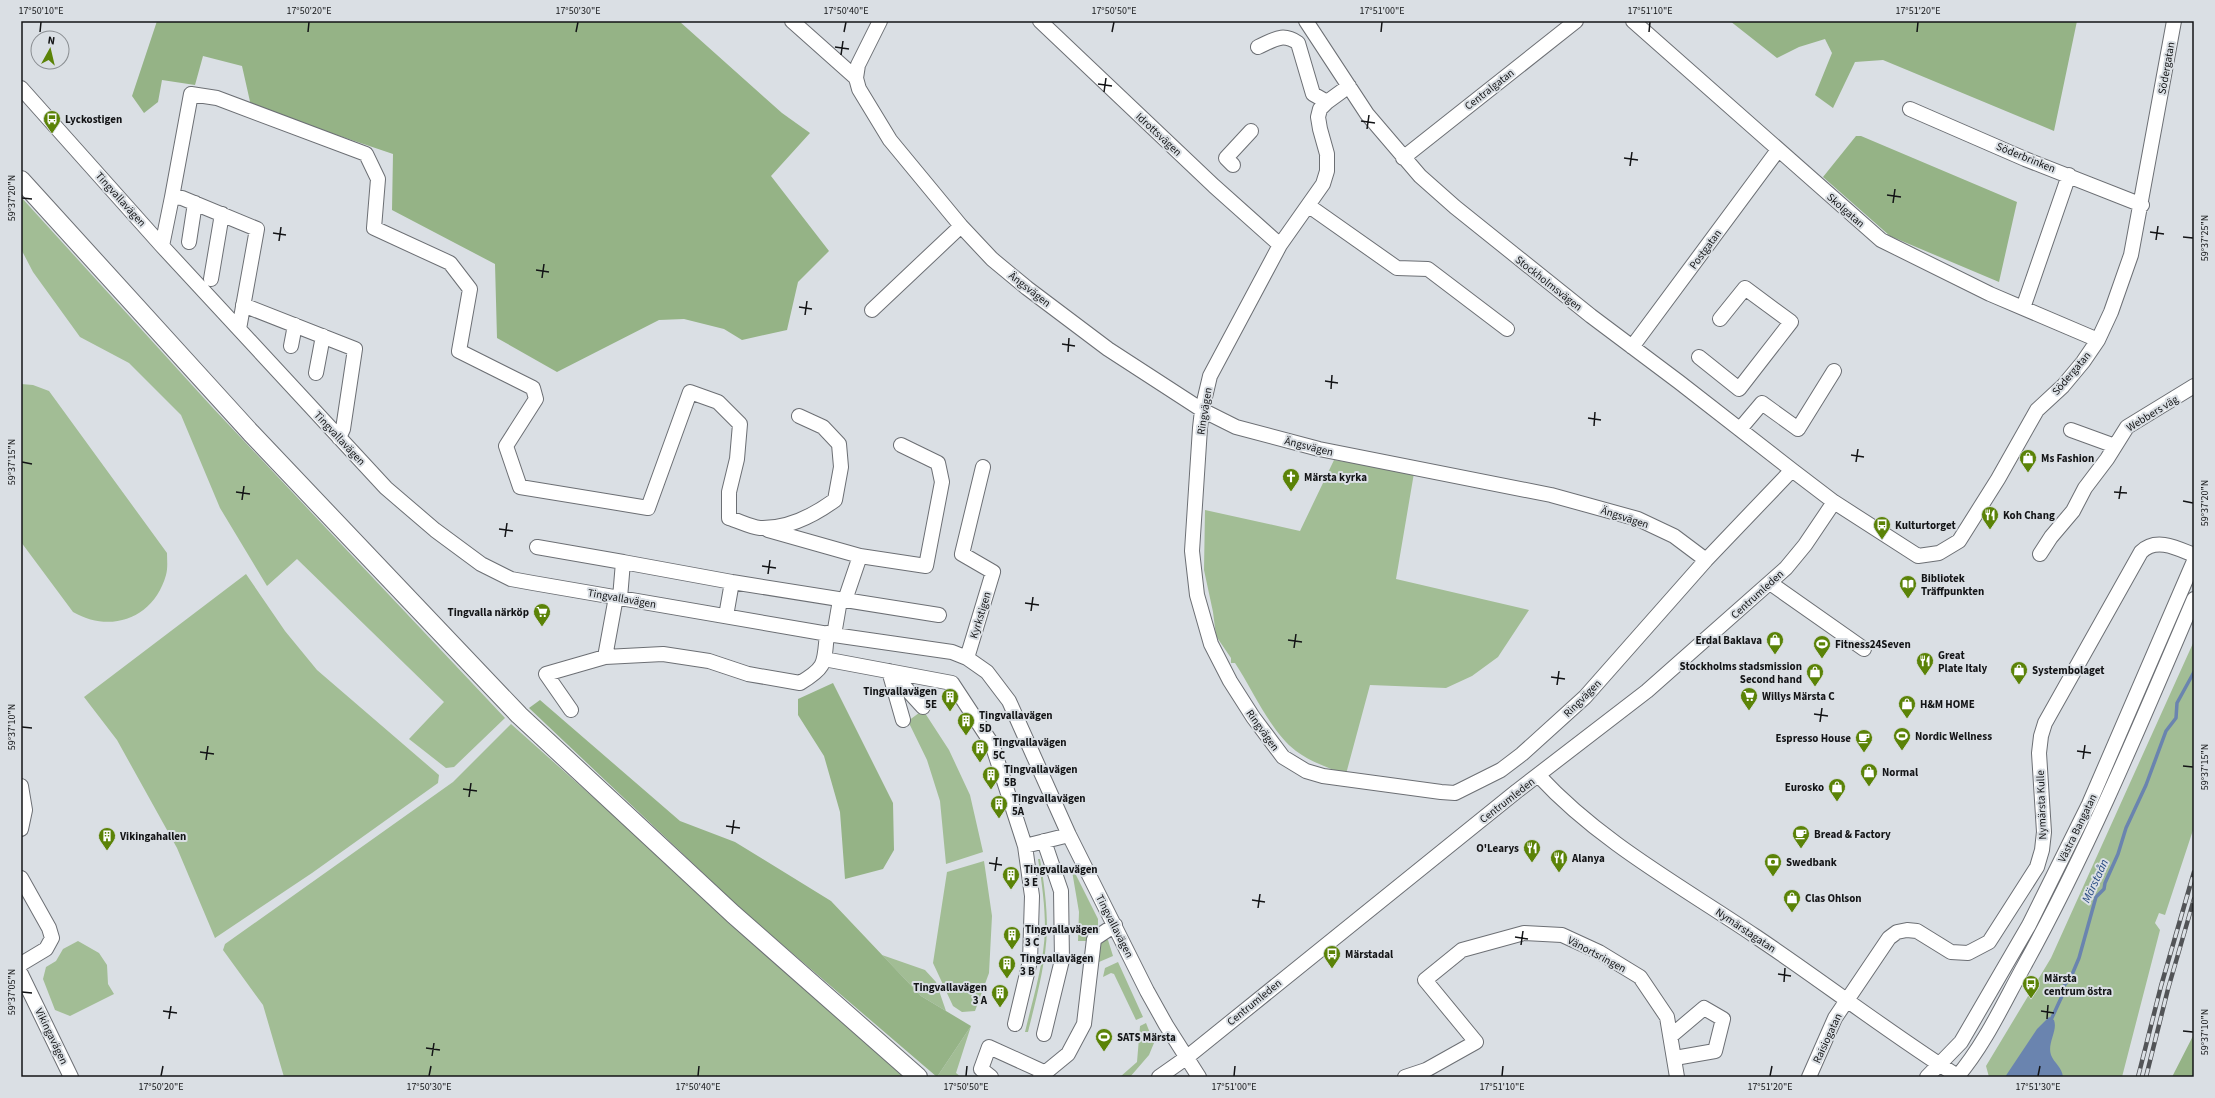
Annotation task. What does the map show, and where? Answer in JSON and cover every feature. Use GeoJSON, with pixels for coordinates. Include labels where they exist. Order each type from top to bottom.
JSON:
{"type":"FeatureCollection","features":[{"type":"Feature","properties":{"kind":"main road"},"geometry":{"type":"LineString","coordinates":[[21,180],[251,433],[518,715],[728,908],[918,1077]]}},
{"type":"Feature","properties":{"kind":"street"},"geometry":{"type":"LineString","coordinates":[[792,21],[856,78]]}},
{"type":"Feature","properties":{"kind":"street"},"geometry":{"type":"LineString","coordinates":[[856,78],[858,65],[880,21]]}},
{"type":"Feature","properties":{"kind":"street","name":"Idrottsvägen"},"geometry":{"type":"LineString","coordinates":[[1040,21],[1214,186],[1280,245]]}},
{"type":"Feature","properties":{"kind":"street","name":"Stockholmsvägen"},"geometry":{"type":"LineString","coordinates":[[1306,21],[1367,114],[1403,158],[1427,183],[1455,207],[1632,347],[1834,502]]}},
{"type":"Feature","properties":{"kind":"street","name":"Centralgatan"},"geometry":{"type":"LineString","coordinates":[[1403,158],[1575,21]]}},
{"type":"Feature","properties":{"kind":"street","name":"Skolgatan"},"geometry":{"type":"LineString","coordinates":[[1633,21],[1881,240],[1990,294],[2098,340]]}},
{"type":"Feature","properties":{"kind":"street","name":"Södergatan"},"geometry":{"type":"LineString","coordinates":[[1834,502],[1918,556],[1940,553],[1959,541],[1998,479],[2037,410],[2063,386],[2083,362],[2098,340],[2111,312],[2131,255],[2142,205],[2174,21]]}},
{"type":"Feature","properties":{"kind":"street"},"geometry":{"type":"LineString","coordinates":[[1258,47],[1279,38],[1288,37],[1298,43],[1313,94],[1327,102]]}},
{"type":"Feature","properties":{"kind":"street","name":"Ängsvägen"},"geometry":{"type":"LineString","coordinates":[[856,78],[860,88],[890,140],[961,226],[992,259],[1108,349],[1202,410],[1236,427],[1320,449],[1551,495],[1638,519],[1674,536],[1706,560]]}},
{"type":"Feature","properties":{"kind":"street","name":"Ringvägen"},"geometry":{"type":"LineString","coordinates":[[1349,86],[1320,109],[1318,117],[1327,154],[1326,171],[1323,184],[1309,206],[1280,245],[1210,376],[1202,410],[1192,551],[1197,595],[1211,644],[1230,681],[1253,718],[1283,757],[1296,766],[1323,776],[1455,793],[1480,782],[1522,754],[1585,697],[1706,560],[1792,470]]}},
{"type":"Feature","properties":{"kind":"street","name":"Tingvallavägen"},"geometry":{"type":"LineString","coordinates":[[21,88],[162,246],[386,488],[416,515],[481,564],[511,578],[831,634],[952,652],[967,658],[987,672],[1009,701],[1069,835],[1114,925],[1148,991],[1186,1058],[1199,1077]]}},
{"type":"Feature","properties":{"kind":"street"},"geometry":{"type":"LineString","coordinates":[[162,246],[191,94],[217,98],[366,154],[378,179],[374,228],[450,262],[470,289],[458,351],[533,388],[536,399],[506,446],[520,487],[648,508],[690,392],[718,402],[740,424],[737,459],[729,492],[729,518],[759,528],[860,556],[926,566],[942,482],[938,463],[901,445]]}},
{"type":"Feature","properties":{"kind":"street","name":"Söderbrinken"},"geometry":{"type":"LineString","coordinates":[[1910,108],[2025,159],[2069,175],[2142,205]]}},
{"type":"Feature","properties":{"kind":"street"},"geometry":{"type":"LineString","coordinates":[[1233,164],[1226,158],[1252,131]]}},
{"type":"Feature","properties":{"kind":"street","name":"Postgatan"},"geometry":{"type":"LineString","coordinates":[[1632,347],[1778,150]]}},
{"type":"Feature","properties":{"kind":"street"},"geometry":{"type":"LineString","coordinates":[[2023,308],[2069,175]]}},
{"type":"Feature","properties":{"kind":"street"},"geometry":{"type":"LineString","coordinates":[[172,197],[182,198],[257,228],[239,329]]}},
{"type":"Feature","properties":{"kind":"street"},"geometry":{"type":"LineString","coordinates":[[189,242],[195,203]]}},
{"type":"Feature","properties":{"kind":"street"},"geometry":{"type":"LineString","coordinates":[[1309,206],[1397,268],[1428,269],[1507,329]]}},
{"type":"Feature","properties":{"kind":"street"},"geometry":{"type":"LineString","coordinates":[[211,279],[222,214]]}},
{"type":"Feature","properties":{"kind":"street"},"geometry":{"type":"LineString","coordinates":[[872,310],[961,226]]}},
{"type":"Feature","properties":{"kind":"street"},"geometry":{"type":"LineString","coordinates":[[1699,357],[1739,389],[1791,322],[1746,288],[1720,320]]}},
{"type":"Feature","properties":{"kind":"street"},"geometry":{"type":"LineString","coordinates":[[243,304],[355,349],[343,429],[339,438]]}},
{"type":"Feature","properties":{"kind":"street"},"geometry":{"type":"LineString","coordinates":[[291,346],[295,325]]}},
{"type":"Feature","properties":{"kind":"street"},"geometry":{"type":"LineString","coordinates":[[316,373],[323,336]]}},
{"type":"Feature","properties":{"kind":"street"},"geometry":{"type":"LineString","coordinates":[[1740,429],[1762,404],[1798,429],[1834,371]]}},
{"type":"Feature","properties":{"kind":"street","name":"Webbers väg"},"geometry":{"type":"LineString","coordinates":[[2040,554],[2051,536],[2073,511],[2085,488],[2108,459],[2127,427],[2194,386]]}},
{"type":"Feature","properties":{"kind":"street"},"geometry":{"type":"LineString","coordinates":[[759,528],[786,525],[817,513],[835,500],[841,467],[839,444],[824,427],[799,416]]}},
{"type":"Feature","properties":{"kind":"street"},"geometry":{"type":"LineString","coordinates":[[2071,430],[2115,446]]}},
{"type":"Feature","properties":{"kind":"street","name":"Kyrkstigen"},"geometry":{"type":"LineString","coordinates":[[967,658],[993,572],[962,554],[983,467]]}},
{"type":"Feature","properties":{"kind":"street","name":"Centrumleden"},"geometry":{"type":"LineString","coordinates":[[1159,1077],[1186,1058],[1647,690],[1786,568],[1805,545],[1834,502]]}},
{"type":"Feature","properties":{"kind":"street","name":"Nymärsta Kulle"},"geometry":{"type":"LineString","coordinates":[[1847,1000],[1890,938],[1897,932],[1907,930],[1917,931],[1951,952],[1968,953],[1990,942],[2037,867],[2042,850],[2044,832],[2039,753],[2041,736],[2052,707],[2141,552],[2147,546],[2156,544],[2194,555]]}},
{"type":"Feature","properties":{"kind":"street"},"geometry":{"type":"LineString","coordinates":[[537,547],[732,582],[939,615]]}},
{"type":"Feature","properties":{"kind":"street"},"geometry":{"type":"LineString","coordinates":[[571,710],[546,674],[605,657],[663,654],[709,661],[748,674],[800,683],[818,672],[824,659],[842,600],[860,556]]}},
{"type":"Feature","properties":{"kind":"street","name":"Västra Bangatan"},"geometry":{"type":"LineString","coordinates":[[1927,1077],[1961,1042],[2029,925],[2089,804],[2194,561]]}},
{"type":"Feature","properties":{"kind":"street"},"geometry":{"type":"LineString","coordinates":[[605,657],[618,597],[623,562]]}},
{"type":"Feature","properties":{"kind":"street"},"geometry":{"type":"LineString","coordinates":[[726,616],[732,582]]}},
{"type":"Feature","properties":{"kind":"street"},"geometry":{"type":"LineString","coordinates":[[1770,583],[1864,649]]}},
{"type":"Feature","properties":{"kind":"street","name":"Västra Bangatan"},"geometry":{"type":"LineString","coordinates":[[1958,1077],[1975,1055],[2041,935],[2101,812],[2194,599]]}},
{"type":"Feature","properties":{"kind":"street"},"geometry":{"type":"LineString","coordinates":[[824,659],[952,683],[992,744],[1025,846],[1032,896],[1030,961],[1015,1024]]}},
{"type":"Feature","properties":{"kind":"street"},"geometry":{"type":"LineString","coordinates":[[889,671],[923,707]]}},
{"type":"Feature","properties":{"kind":"street"},"geometry":{"type":"LineString","coordinates":[[889,671],[903,720]]}},
{"type":"Feature","properties":{"kind":"street","name":"Nymärstagatan"},"geometry":{"type":"LineString","coordinates":[[1539,776],[1581,817],[1650,868],[1755,936],[1958,1077]]}},
{"type":"Feature","properties":{"kind":"street"},"geometry":{"type":"LineString","coordinates":[[21,786],[25,810],[21,829]]}},
{"type":"Feature","properties":{"kind":"street"},"geometry":{"type":"LineString","coordinates":[[1025,846],[1069,835]]}},
{"type":"Feature","properties":{"kind":"street"},"geometry":{"type":"LineString","coordinates":[[1044,841],[1061,891],[1062,960],[1044,1034]]}},
{"type":"Feature","properties":{"kind":"street"},"geometry":{"type":"LineString","coordinates":[[21,878],[49,928],[52,938],[46,949],[21,964]]}},
{"type":"Feature","properties":{"kind":"street"},"geometry":{"type":"LineString","coordinates":[[991,1077],[981,1069],[990,1047],[1042,1074],[1068,1054],[1084,1024],[1094,939],[1114,925]]}},
{"type":"Feature","properties":{"kind":"street","name":"Vänortsringen"},"geometry":{"type":"LineString","coordinates":[[1405,1077],[1426,1070],[1476,1042],[1425,980],[1462,950],[1524,933],[1562,935],[1599,952],[1640,977],[1667,1018],[1675,1058],[1677,1077]]}},
{"type":"Feature","properties":{"kind":"street","name":"Vikingavägen"},"geometry":{"type":"LineString","coordinates":[[21,974],[71,1077]]}},
{"type":"Feature","properties":{"kind":"street","name":"Raisiogatan"},"geometry":{"type":"LineString","coordinates":[[1809,1077],[1835,1018],[1847,1000]]}},
{"type":"Feature","properties":{"kind":"street"},"geometry":{"type":"LineString","coordinates":[[1671,1036],[1704,1008],[1723,1019],[1715,1051],[1675,1058]]}},
{"type":"Feature","properties":{"kind":"green space"},"geometry":{"type":"Polygon","coordinates":[[[157,21],[679,21],[782,113],[810,133],[771,176],[829,251],[798,282],[787,330],[742,340],[724,329],[684,319],[659,320],[557,372],[497,338],[495,264],[392,210],[393,154],[251,106],[242,66],[203,56],[195,85],[162,80],[158,102],[144,113],[132,96],[157,21]]]}},
{"type":"Feature","properties":{"kind":"green space"},"geometry":{"type":"Polygon","coordinates":[[[1730,21],[2077,21],[2054,131],[1883,60],[1855,62],[1833,108],[1815,95],[1832,53],[1825,39],[1799,47],[1777,58],[1730,21]]]}},
{"type":"Feature","properties":{"kind":"green space"},"geometry":{"type":"Polygon","coordinates":[[[1856,136],[1861,136],[2017,202],[1999,282],[1890,236],[1823,177],[1856,136]]]}},
{"type":"Feature","properties":{"kind":"green space"},"geometry":{"type":"Polygon","coordinates":[[[21,197],[212,407],[505,718],[454,767],[446,768],[409,739],[444,702],[297,559],[267,586],[220,508],[181,415],[129,363],[80,337],[33,272],[21,249],[21,197]]]}},
{"type":"Feature","properties":{"kind":"green space"},"geometry":{"type":"Polygon","coordinates":[[[21,384],[33,385],[49,391],[167,553],[167,572],[160,590],[152,602],[129,618],[102,622],[73,612],[21,542],[21,384]]]}},
{"type":"Feature","properties":{"kind":"green space"},"geometry":{"type":"Polygon","coordinates":[[[1334,460],[1414,473],[1396,579],[1529,610],[1498,657],[1472,676],[1446,688],[1370,685],[1346,774],[1314,762],[1302,755],[1287,743],[1278,733],[1262,710],[1235,663],[1231,663],[1231,658],[1216,636],[1213,612],[1204,570],[1205,510],[1300,531],[1334,460]]]}},
{"type":"Feature","properties":{"kind":"green space"},"geometry":{"type":"Polygon","coordinates":[[[246,574],[285,631],[317,670],[439,775],[438,783],[312,873],[215,938],[177,848],[117,740],[84,697],[246,574]]]}},
{"type":"Feature","properties":{"kind":"green space"},"geometry":{"type":"Polygon","coordinates":[[[2194,641],[2194,827],[2165,915],[2159,913],[2155,923],[2160,930],[2122,1077],[1989,1077],[1986,1066],[2051,958],[2194,641]]]}},
{"type":"Feature","properties":{"kind":"green space"},"geometry":{"type":"Polygon","coordinates":[[[833,683],[893,803],[894,850],[883,869],[845,879],[840,812],[824,756],[798,715],[798,699],[833,683]]]}},
{"type":"Feature","properties":{"kind":"green space"},"geometry":{"type":"Polygon","coordinates":[[[540,700],[680,821],[735,842],[831,901],[921,996],[971,1026],[937,1077],[742,910],[529,708],[540,700]]]}},
{"type":"Feature","properties":{"kind":"green space"},"geometry":{"type":"Polygon","coordinates":[[[923,710],[949,750],[970,795],[983,852],[946,864],[940,801],[927,760],[908,721],[923,710]]]}},
{"type":"Feature","properties":{"kind":"green space"},"geometry":{"type":"Polygon","coordinates":[[[511,724],[907,1077],[284,1077],[263,1005],[223,950],[225,944],[453,782],[511,724]]]}},
{"type":"Feature","properties":{"kind":"green space"},"geometry":{"type":"Polygon","coordinates":[[[1038,859],[1040,859],[1045,894],[1047,929],[1043,968],[1028,1032],[1025,1032],[1038,981],[1043,955],[1045,929],[1044,903],[1038,859]]]}},
{"type":"Feature","properties":{"kind":"green space"},"geometry":{"type":"Polygon","coordinates":[[[984,861],[992,916],[989,973],[975,1011],[962,1012],[953,1006],[933,963],[947,872],[984,861]]]}},
{"type":"Feature","properties":{"kind":"green space"},"geometry":{"type":"Polygon","coordinates":[[[1071,865],[1098,919],[1098,927],[1090,931],[1087,941],[1078,941],[1079,912],[1071,865]]]}},
{"type":"Feature","properties":{"kind":"green space"},"geometry":{"type":"Polygon","coordinates":[[[1108,940],[1113,956],[1099,962],[1101,941],[1108,940]]]}},
{"type":"Feature","properties":{"kind":"green space"},"geometry":{"type":"Polygon","coordinates":[[[78,941],[99,953],[107,965],[108,984],[114,994],[70,1016],[55,1010],[43,979],[46,967],[56,961],[63,949],[78,941]]]}},
{"type":"Feature","properties":{"kind":"green space"},"geometry":{"type":"Polygon","coordinates":[[[882,955],[925,970],[936,982],[946,1011],[921,996],[882,955]]]}},
{"type":"Feature","properties":{"kind":"green space"},"geometry":{"type":"Polygon","coordinates":[[[1118,962],[1143,1017],[1136,1020],[1114,974],[1111,973],[1103,977],[1105,968],[1118,962]]]}},
{"type":"Feature","properties":{"kind":"green space"},"geometry":{"type":"Polygon","coordinates":[[[1146,1023],[1154,1043],[1149,1055],[1130,1077],[1120,1077],[1137,1062],[1140,1026],[1146,1023]]]}},
{"type":"Feature","properties":{"kind":"green space"},"geometry":{"type":"Polygon","coordinates":[[[971,1026],[956,1073],[961,1077],[937,1077],[971,1026]]]}},
{"type":"Feature","properties":{"kind":"green space"},"geometry":{"type":"Polygon","coordinates":[[[2194,1034],[2194,1077],[2172,1077],[2194,1034]]]}},
{"type":"Feature","properties":{"kind":"water"},"geometry":{"type":"Polygon","coordinates":[[[2049,1017],[2054,1020],[2055,1024],[2050,1051],[2061,1070],[2063,1077],[2005,1077],[2037,1029],[2049,1017]]]}},
{"type":"Feature","properties":{"kind":"waterway","name":"Märstaån"},"geometry":{"type":"LineString","coordinates":[[2050,1022],[2062,996],[2063,987],[2071,977],[2079,958],[2096,897],[2104,889],[2105,883],[2118,854],[2126,828],[2146,785],[2166,731],[2176,718],[2177,703],[2194,672]]}},
{"type":"Feature","properties":{"kind":"railway"},"geometry":{"type":"LineString","coordinates":[[2138,1077],[2161,986],[2194,872]]}},
{"type":"Feature","properties":{"kind":"railway"},"geometry":{"type":"LineString","coordinates":[[2146,1077],[2168,989],[2194,899]]}},
{"type":"Feature","properties":{"kind":"place","name":"Lyckostigen"},"geometry":{"type":"Point","coordinates":[52,134]}},
{"type":"Feature","properties":{"kind":"place","name":"Ms Fashion"},"geometry":{"type":"Point","coordinates":[2028,473]}},
{"type":"Feature","properties":{"kind":"place","name":"Märsta kyrka"},"geometry":{"type":"Point","coordinates":[1291,492]}},
{"type":"Feature","properties":{"kind":"place","name":"Koh Chang"},"geometry":{"type":"Point","coordinates":[1990,530]}},
{"type":"Feature","properties":{"kind":"place","name":"Kulturtorget"},"geometry":{"type":"Point","coordinates":[1882,540]}},
{"type":"Feature","properties":{"kind":"place","name":"Bibliotek Träffpunkten"},"geometry":{"type":"Point","coordinates":[1908,599]}},
{"type":"Feature","properties":{"kind":"place","name":"Tingvalla närköp"},"geometry":{"type":"Point","coordinates":[542,627]}},
{"type":"Feature","properties":{"kind":"place","name":"Erdal Baklava"},"geometry":{"type":"Point","coordinates":[1775,655]}},
{"type":"Feature","properties":{"kind":"place","name":"Fitness24Seven"},"geometry":{"type":"Point","coordinates":[1822,659]}},
{"type":"Feature","properties":{"kind":"place","name":"Great Plate Italy"},"geometry":{"type":"Point","coordinates":[1925,676]}},
{"type":"Feature","properties":{"kind":"place","name":"Systembolaget"},"geometry":{"type":"Point","coordinates":[2019,685]}},
{"type":"Feature","properties":{"kind":"place","name":"Stockholms stadsmission Second hand"},"geometry":{"type":"Point","coordinates":[1815,687]}},
{"type":"Feature","properties":{"kind":"place","name":"Willys Märsta C"},"geometry":{"type":"Point","coordinates":[1749,711]}},
{"type":"Feature","properties":{"kind":"place","name":"Tingvallavägen 5E"},"geometry":{"type":"Point","coordinates":[950,712]}},
{"type":"Feature","properties":{"kind":"place","name":"H&M HOME"},"geometry":{"type":"Point","coordinates":[1907,719]}},
{"type":"Feature","properties":{"kind":"place","name":"Tingvallavägen 5D"},"geometry":{"type":"Point","coordinates":[966,736]}},
{"type":"Feature","properties":{"kind":"place","name":"Nordic Wellness"},"geometry":{"type":"Point","coordinates":[1902,751]}},
{"type":"Feature","properties":{"kind":"place","name":"Espresso House"},"geometry":{"type":"Point","coordinates":[1864,753]}},
{"type":"Feature","properties":{"kind":"place","name":"Tingvallavägen 5C"},"geometry":{"type":"Point","coordinates":[980,763]}},
{"type":"Feature","properties":{"kind":"place","name":"Normal"},"geometry":{"type":"Point","coordinates":[1869,787]}},
{"type":"Feature","properties":{"kind":"place","name":"Tingvallavägen 5B"},"geometry":{"type":"Point","coordinates":[991,790]}},
{"type":"Feature","properties":{"kind":"place","name":"Eurosko"},"geometry":{"type":"Point","coordinates":[1837,802]}},
{"type":"Feature","properties":{"kind":"place","name":"Tingvallavägen 5A"},"geometry":{"type":"Point","coordinates":[999,819]}},
{"type":"Feature","properties":{"kind":"place","name":"Bread & Factory"},"geometry":{"type":"Point","coordinates":[1801,849]}},
{"type":"Feature","properties":{"kind":"place","name":"Vikingahallen"},"geometry":{"type":"Point","coordinates":[107,851]}},
{"type":"Feature","properties":{"kind":"place","name":"O'Learys"},"geometry":{"type":"Point","coordinates":[1532,863]}},
{"type":"Feature","properties":{"kind":"place","name":"Alanya"},"geometry":{"type":"Point","coordinates":[1559,873]}},
{"type":"Feature","properties":{"kind":"place","name":"Swedbank"},"geometry":{"type":"Point","coordinates":[1773,877]}},
{"type":"Feature","properties":{"kind":"place","name":"Tingvallavägen 3 E"},"geometry":{"type":"Point","coordinates":[1011,890]}},
{"type":"Feature","properties":{"kind":"place","name":"Clas Ohlson"},"geometry":{"type":"Point","coordinates":[1792,913]}},
{"type":"Feature","properties":{"kind":"place","name":"Tingvallavägen 3 C"},"geometry":{"type":"Point","coordinates":[1012,950]}},
{"type":"Feature","properties":{"kind":"place","name":"Märstadal"},"geometry":{"type":"Point","coordinates":[1332,969]}},
{"type":"Feature","properties":{"kind":"place","name":"Tingvallavägen 3 B"},"geometry":{"type":"Point","coordinates":[1007,979]}},
{"type":"Feature","properties":{"kind":"place","name":"Märsta centrum östra"},"geometry":{"type":"Point","coordinates":[2031,999]}},
{"type":"Feature","properties":{"kind":"place","name":"Tingvallavägen 3 A"},"geometry":{"type":"Point","coordinates":[1000,1008]}},
{"type":"Feature","properties":{"kind":"place","name":"SATS Märsta"},"geometry":{"type":"Point","coordinates":[1104,1052]}}]}
